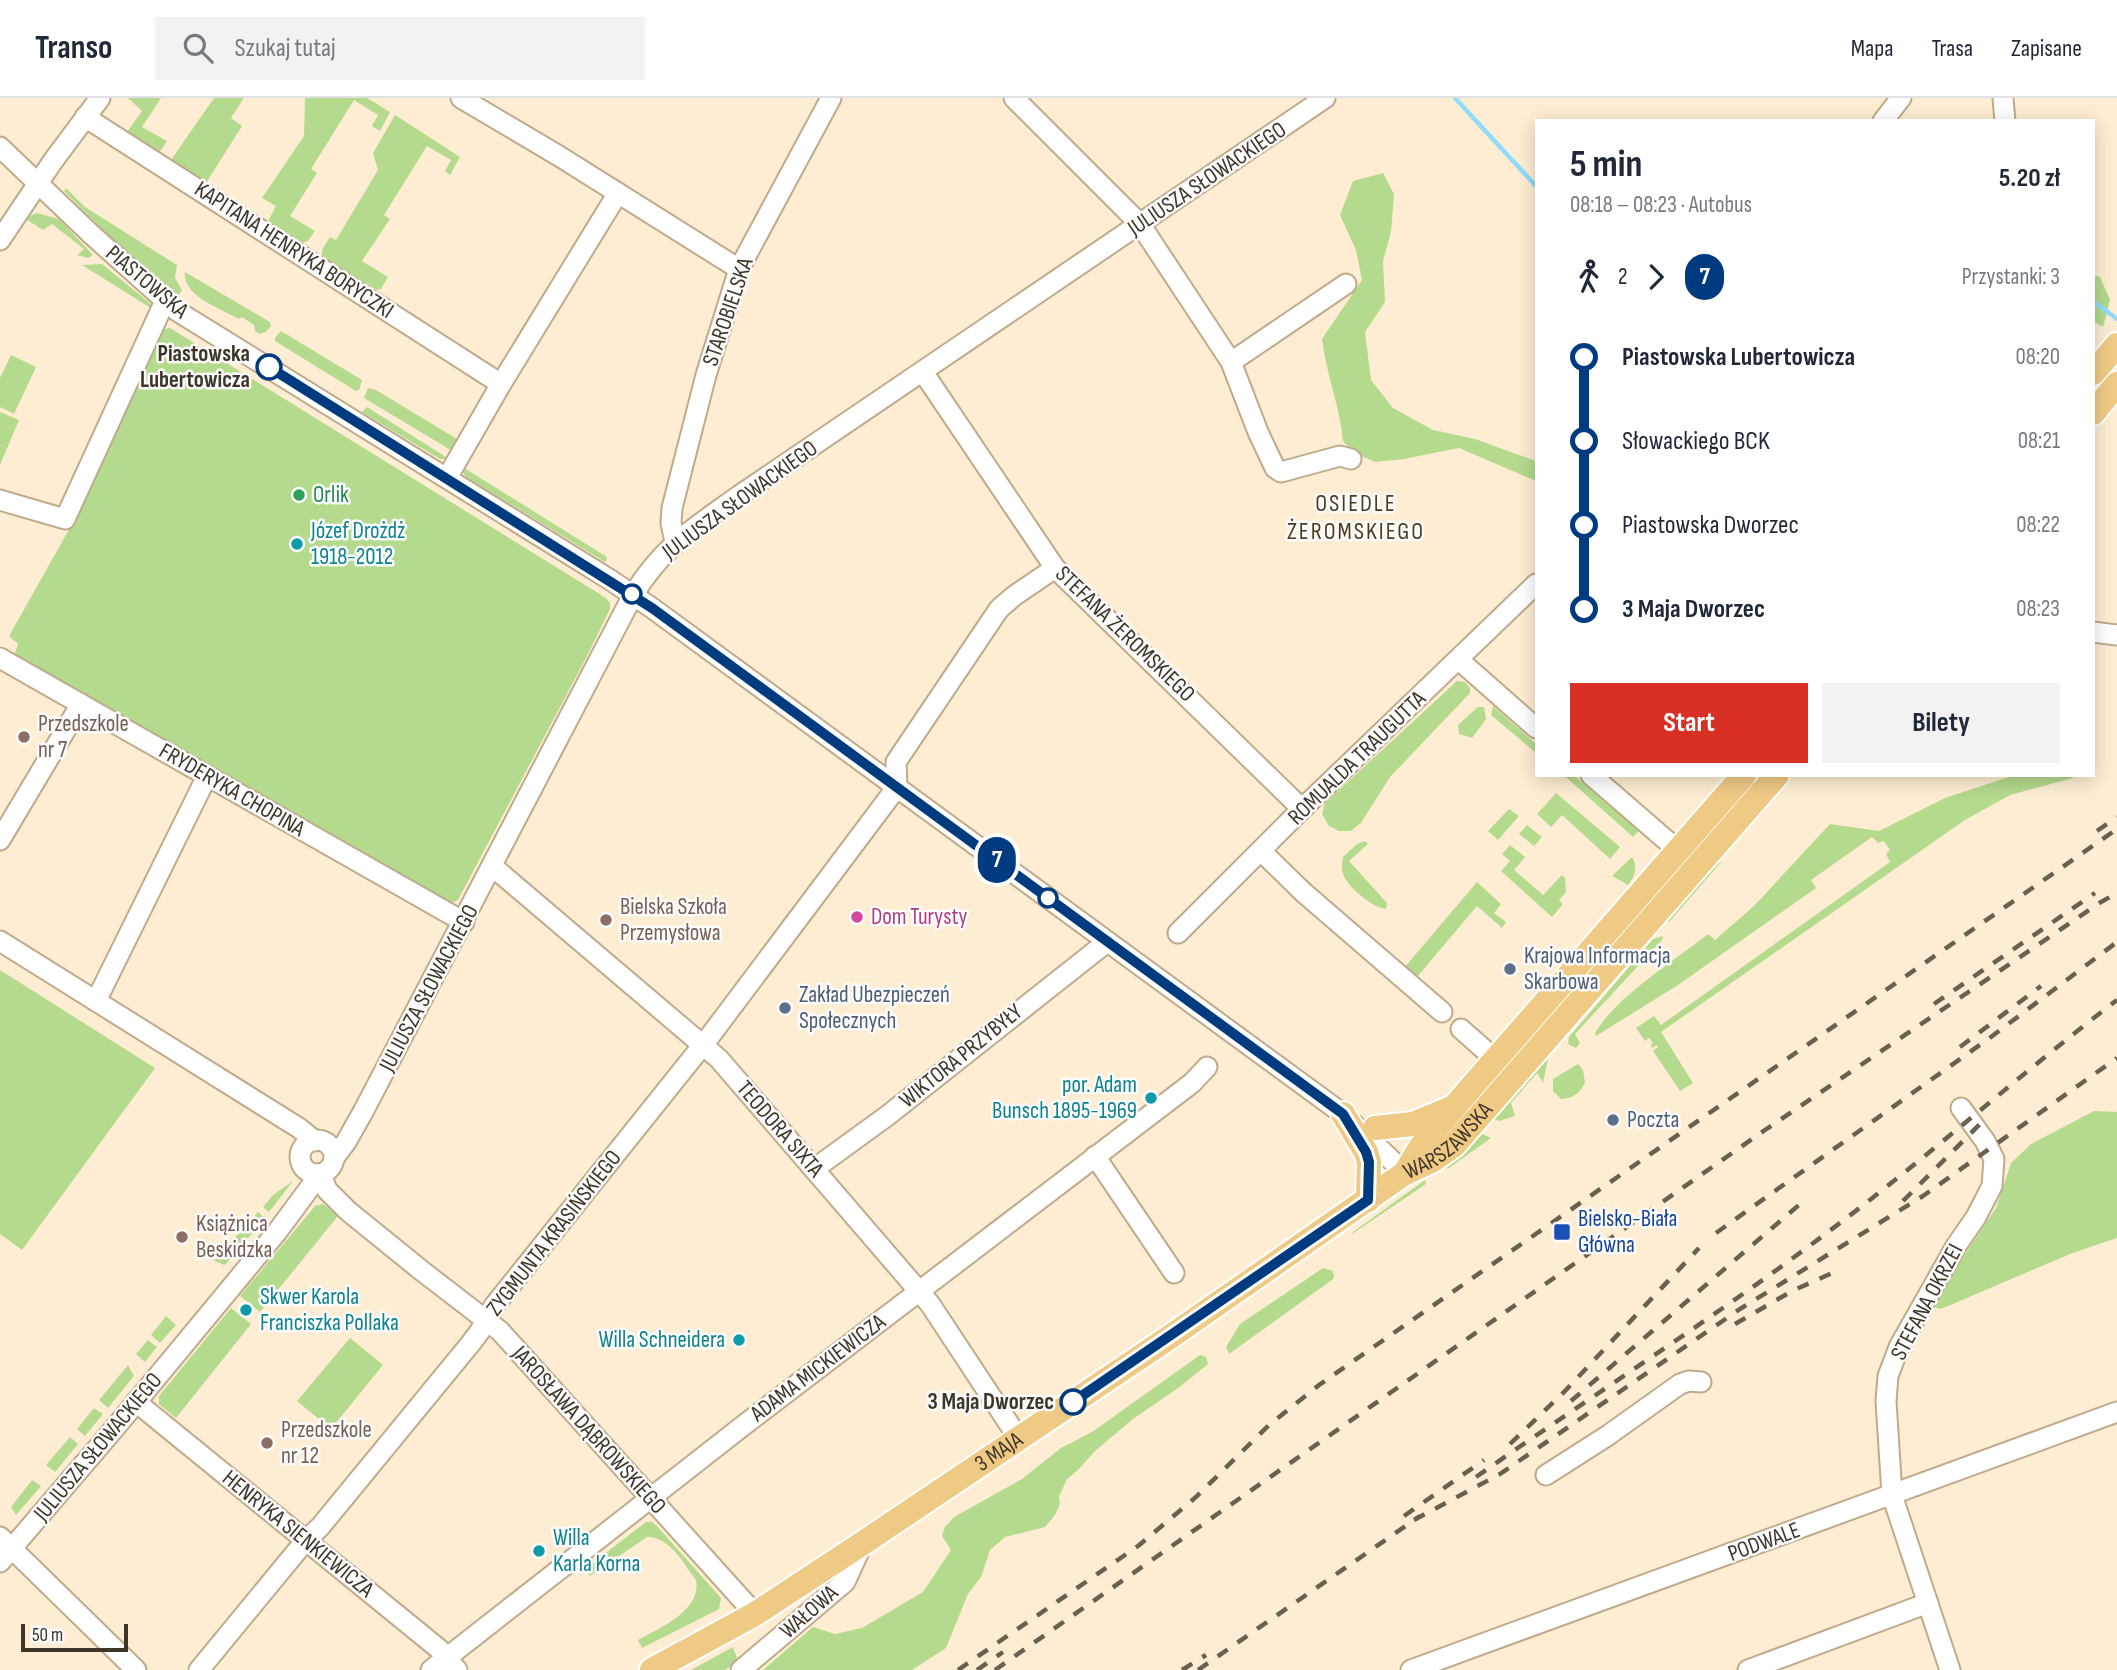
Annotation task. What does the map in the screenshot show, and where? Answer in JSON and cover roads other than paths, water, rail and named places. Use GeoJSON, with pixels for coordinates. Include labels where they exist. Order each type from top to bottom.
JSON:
{"type":"FeatureCollection","features":[{"type":"Feature","properties":{"kind":"main road"},"geometry":{"type":"LineString","coordinates":[[2095,371],[2117,345]]}},
{"type":"Feature","properties":{"kind":"main road"},"geometry":{"type":"LineString","coordinates":[[2095,411],[2117,384]]}},
{"type":"Feature","properties":{"kind":"main road","name":"WARSZAWSKA"},"geometry":{"type":"LineString","coordinates":[[1405,1173],[1420,1148],[1456,1105],[1742,777]]}},
{"type":"Feature","properties":{"kind":"main road","name":"WARSZAWSKA"},"geometry":{"type":"LineString","coordinates":[[1405,1173],[1433,1160],[1454,1144],[1775,777]]}},
{"type":"Feature","properties":{"kind":"main road"},"geometry":{"type":"LineString","coordinates":[[1375,1128],[1413,1124],[1456,1105]]}},
{"type":"Feature","properties":{"kind":"main road"},"geometry":{"type":"LineString","coordinates":[[1343,1114],[1366,1152],[1369,1162],[1368,1200]]}},
{"type":"Feature","properties":{"kind":"main road","name":"3 MAJA"},"geometry":{"type":"LineString","coordinates":[[652,1670],[755,1614],[863,1543],[1405,1173]]}},
{"type":"Feature","properties":{"kind":"street"},"geometry":{"type":"LineString","coordinates":[[0,240],[100,98]]}},
{"type":"Feature","properties":{"kind":"street"},"geometry":{"type":"LineString","coordinates":[[461,98],[738,269]]}},
{"type":"Feature","properties":{"kind":"street","name":"STAROBIELSKA"},"geometry":{"type":"LineString","coordinates":[[675,542],[671,523],[672,508],[706,375],[738,269],[831,98]]}},
{"type":"Feature","properties":{"kind":"street"},"geometry":{"type":"LineString","coordinates":[[1014,98],[1140,224],[1231,362],[1275,468],[1281,472],[1340,456],[1352,459]]}},
{"type":"Feature","properties":{"kind":"street","name":"JULIUSZA SŁOWACKIEGO"},"geometry":{"type":"LineString","coordinates":[[4,1550],[136,1402],[301,1201],[314,1182],[314,1172],[330,1168],[319,1148],[352,1132],[633,595],[655,562],[675,542],[740,495],[1325,98]]}},
{"type":"Feature","properties":{"kind":"street"},"geometry":{"type":"LineString","coordinates":[[1884,119],[1900,98]]}},
{"type":"Feature","properties":{"kind":"street"},"geometry":{"type":"LineString","coordinates":[[2003,98],[2005,119]]}},
{"type":"Feature","properties":{"kind":"street","name":"KAPITANA HENRYKA BORYCZKI"},"geometry":{"type":"LineString","coordinates":[[85,117],[501,384]]}},
{"type":"Feature","properties":{"kind":"street","name":"PIASTOWSKA"},"geometry":{"type":"LineString","coordinates":[[0,147],[165,301],[633,595],[1343,1114],[1405,1173]]}},
{"type":"Feature","properties":{"kind":"street"},"geometry":{"type":"LineString","coordinates":[[447,478],[618,193]]}},
{"type":"Feature","properties":{"kind":"street"},"geometry":{"type":"LineString","coordinates":[[1231,362],[1346,284]]}},
{"type":"Feature","properties":{"kind":"street"},"geometry":{"type":"LineString","coordinates":[[0,500],[65,519],[165,301]]}},
{"type":"Feature","properties":{"kind":"street","name":"STEFANA ŻEROMSKIEGO"},"geometry":{"type":"LineString","coordinates":[[923,372],[1055,568],[1302,809]]}},
{"type":"Feature","properties":{"kind":"street"},"geometry":{"type":"LineString","coordinates":[[897,787],[896,762],[999,610],[1014,596],[1055,568]]}},
{"type":"Feature","properties":{"kind":"street","name":"ROMUALDA TRAUGUTTA"},"geometry":{"type":"LineString","coordinates":[[1178,933],[1302,809],[1535,585]]}},
{"type":"Feature","properties":{"kind":"street"},"geometry":{"type":"LineString","coordinates":[[2095,632],[2117,635]]}},
{"type":"Feature","properties":{"kind":"street","name":"FRYDERYKA CHOPINA"},"geometry":{"type":"LineString","coordinates":[[0,659],[464,922]]}},
{"type":"Feature","properties":{"kind":"street"},"geometry":{"type":"LineString","coordinates":[[1459,660],[1535,727]]}},
{"type":"Feature","properties":{"kind":"street"},"geometry":{"type":"LineString","coordinates":[[0,840],[81,704]]}},
{"type":"Feature","properties":{"kind":"street"},"geometry":{"type":"LineString","coordinates":[[96,1001],[207,776]]}},
{"type":"Feature","properties":{"kind":"street"},"geometry":{"type":"LineString","coordinates":[[1593,777],[1697,867]]}},
{"type":"Feature","properties":{"kind":"street","name":"ZYGMUNTA KRASIŃSKIEGO"},"geometry":{"type":"LineString","coordinates":[[199,1670],[413,1416],[475,1337],[494,1306],[535,1253],[704,1044],[897,787]]}},
{"type":"Feature","properties":{"kind":"street"},"geometry":{"type":"LineString","coordinates":[[1261,851],[1303,892],[1442,1012]]}},
{"type":"Feature","properties":{"kind":"street","name":"TEODORA SIXTA"},"geometry":{"type":"LineString","coordinates":[[495,859],[704,1044],[919,1291],[1018,1439]]}},
{"type":"Feature","properties":{"kind":"street"},"geometry":{"type":"LineString","coordinates":[[0,941],[283,1119],[319,1148]]}},
{"type":"Feature","properties":{"kind":"street","name":"WIKTORA PRZYBYŁY"},"geometry":{"type":"LineString","coordinates":[[814,1169],[887,1116],[1107,942]]}},
{"type":"Feature","properties":{"kind":"street"},"geometry":{"type":"LineString","coordinates":[[1461,1029],[1496,1060]]}},
{"type":"Feature","properties":{"kind":"street","name":"ADAMA MICKIEWICZA"},"geometry":{"type":"LineString","coordinates":[[431,1670],[452,1664],[652,1497],[1192,1083],[1206,1067]]}},
{"type":"Feature","properties":{"kind":"street","name":"STEFANA OKRZEI"},"geometry":{"type":"LineString","coordinates":[[1950,1670],[1892,1495],[1886,1401],[1888,1376],[1899,1347],[1992,1186],[1994,1159],[1985,1141],[1961,1108]]}},
{"type":"Feature","properties":{"kind":"street","name":"PIASTOWSKA"},"geometry":{"type":"LineString","coordinates":[[1343,1114],[1375,1128]]}},
{"type":"Feature","properties":{"kind":"street"},"geometry":{"type":"LineString","coordinates":[[1375,1128],[1387,1142],[1405,1173]]}},
{"type":"Feature","properties":{"kind":"street","name":"JAROSŁAWA DĄBROWSKIEGO"},"geometry":{"type":"LineString","coordinates":[[319,1148],[301,1161],[314,1172],[334,1198],[504,1335],[755,1614]]}},
{"type":"Feature","properties":{"kind":"street"},"geometry":{"type":"LineString","coordinates":[[1095,1156],[1174,1273]]}},
{"type":"Feature","properties":{"kind":"street"},"geometry":{"type":"LineString","coordinates":[[301,1201],[323,1195],[334,1198]]}},
{"type":"Feature","properties":{"kind":"street"},"geometry":{"type":"LineString","coordinates":[[1546,1475],[1680,1384],[1689,1381],[1702,1382]]}},
{"type":"Feature","properties":{"kind":"street","name":"HENRYKA SIENKIEWICZA"},"geometry":{"type":"LineString","coordinates":[[136,1402],[306,1540],[452,1664]]}},
{"type":"Feature","properties":{"kind":"street","name":"PODWALE"},"geometry":{"type":"LineString","coordinates":[[1411,1670],[2117,1412]]}},
{"type":"Feature","properties":{"kind":"street","name":"WAŁOWA"},"geometry":{"type":"LineString","coordinates":[[741,1670],[845,1581],[863,1543]]}},
{"type":"Feature","properties":{"kind":"street"},"geometry":{"type":"LineString","coordinates":[[4,1550],[136,1670]]}},
{"type":"Feature","properties":{"kind":"street"},"geometry":{"type":"LineString","coordinates":[[1748,1670],[1928,1603]]}},
{"type":"Feature","properties":{"kind":"waterway"},"geometry":{"type":"LineString","coordinates":[[1455,98],[1535,185]]}},
{"type":"Feature","properties":{"kind":"waterway"},"geometry":{"type":"LineString","coordinates":[[2095,302],[2117,319]]}},
{"type":"Feature","properties":{"kind":"railway"},"geometry":{"type":"LineString","coordinates":[[2097,831],[2117,817]]}},
{"type":"Feature","properties":{"kind":"railway"},"geometry":{"type":"LineString","coordinates":[[958,1670],[1138,1546],[1196,1497],[1269,1425],[1319,1385],[2117,829]]}},
{"type":"Feature","properties":{"kind":"railway"},"geometry":{"type":"LineString","coordinates":[[1934,1004],[2095,893]]}},
{"type":"Feature","properties":{"kind":"railway"},"geometry":{"type":"LineString","coordinates":[[995,1670],[1765,1130],[2117,893]]}},
{"type":"Feature","properties":{"kind":"railway"},"geometry":{"type":"LineString","coordinates":[[1716,1233],[1991,1037],[2117,942]]}},
{"type":"Feature","properties":{"kind":"railway"},"geometry":{"type":"LineString","coordinates":[[1960,1047],[2041,986]]}},
{"type":"Feature","properties":{"kind":"railway"},"geometry":{"type":"LineString","coordinates":[[1476,1477],[1785,1264],[1901,1175],[2117,1000]]}},
{"type":"Feature","properties":{"kind":"railway"},"geometry":{"type":"LineString","coordinates":[[1414,1520],[1500,1474],[1740,1309],[1923,1196],[2117,1058]]}},
{"type":"Feature","properties":{"kind":"railway"},"geometry":{"type":"LineString","coordinates":[[1903,1201],[1985,1119]]}},
{"type":"Feature","properties":{"kind":"railway"},"geometry":{"type":"LineString","coordinates":[[1571,1401],[1807,1198]]}},
{"type":"Feature","properties":{"kind":"railway"},"geometry":{"type":"LineString","coordinates":[[1510,1444],[1565,1391],[1699,1248]]}},
{"type":"Feature","properties":{"kind":"railway"},"geometry":{"type":"LineString","coordinates":[[1735,1324],[1792,1291],[1839,1270]]}},
{"type":"Feature","properties":{"kind":"railway"},"geometry":{"type":"LineString","coordinates":[[1404,1516],[1484,1460]]}},
{"type":"Feature","properties":{"kind":"railway"},"geometry":{"type":"LineString","coordinates":[[1198,1670],[1420,1516]]}},
{"type":"Feature","properties":{"kind":"railway"},"geometry":{"type":"LineString","coordinates":[[977,1670],[1003,1652]]}},
{"type":"Feature","properties":{"kind":"railway"},"geometry":{"type":"LineString","coordinates":[[1182,1670],[1206,1655]]}},
{"type":"Feature","properties":{"kind":"place","name":"Piastowska Lubertowicza"},"geometry":{"type":"Point","coordinates":[269,367]}},
{"type":"Feature","properties":{"kind":"place","name":"Orlik"},"geometry":{"type":"Point","coordinates":[299,495]}},
{"type":"Feature","properties":{"kind":"place","name":"Józef Drożdż 1918-2012"},"geometry":{"type":"Point","coordinates":[297,544]}},
{"type":"Feature","properties":{"kind":"place","name":"Przedszkole nr 7"},"geometry":{"type":"Point","coordinates":[24,737]}},
{"type":"Feature","properties":{"kind":"place","name":"Dom Turysty"},"geometry":{"type":"Point","coordinates":[857,917]}},
{"type":"Feature","properties":{"kind":"place","name":"Bielska Szkoła Przemysłowa"},"geometry":{"type":"Point","coordinates":[606,920]}},
{"type":"Feature","properties":{"kind":"place","name":"Krajowa Informacja Skarbowa"},"geometry":{"type":"Point","coordinates":[1510,969]}},
{"type":"Feature","properties":{"kind":"place","name":"Zakład Ubezpieczeń Społecznych"},"geometry":{"type":"Point","coordinates":[785,1008]}},
{"type":"Feature","properties":{"kind":"place","name":"por. Adam Bunsch 1895-1969"},"geometry":{"type":"Point","coordinates":[1151,1098]}},
{"type":"Feature","properties":{"kind":"place","name":"Poczta"},"geometry":{"type":"Point","coordinates":[1613,1120]}},
{"type":"Feature","properties":{"kind":"place","name":"Bielsko-Biała Główna"},"geometry":{"type":"Point","coordinates":[1562,1232]}},
{"type":"Feature","properties":{"kind":"place","name":"Książnica Beskidzka"},"geometry":{"type":"Point","coordinates":[182,1237]}},
{"type":"Feature","properties":{"kind":"place","name":"Skwer Karola Franciszka Pollaka"},"geometry":{"type":"Point","coordinates":[246,1310]}},
{"type":"Feature","properties":{"kind":"place","name":"Willa Schneidera"},"geometry":{"type":"Point","coordinates":[739,1340]}},
{"type":"Feature","properties":{"kind":"place","name":"3 Maja Dworzec"},"geometry":{"type":"Point","coordinates":[1073,1402]}},
{"type":"Feature","properties":{"kind":"place","name":"Przedszkole nr 12"},"geometry":{"type":"Point","coordinates":[267,1443]}},
{"type":"Feature","properties":{"kind":"place","name":"Willa Karla Korna"},"geometry":{"type":"Point","coordinates":[539,1551]}},
{"type":"Feature","properties":{"kind":"district","name":"OSIEDLE ŻEROMSKIEGO"},"geometry":{"type":"Point","coordinates":[1356,517]}}]}
